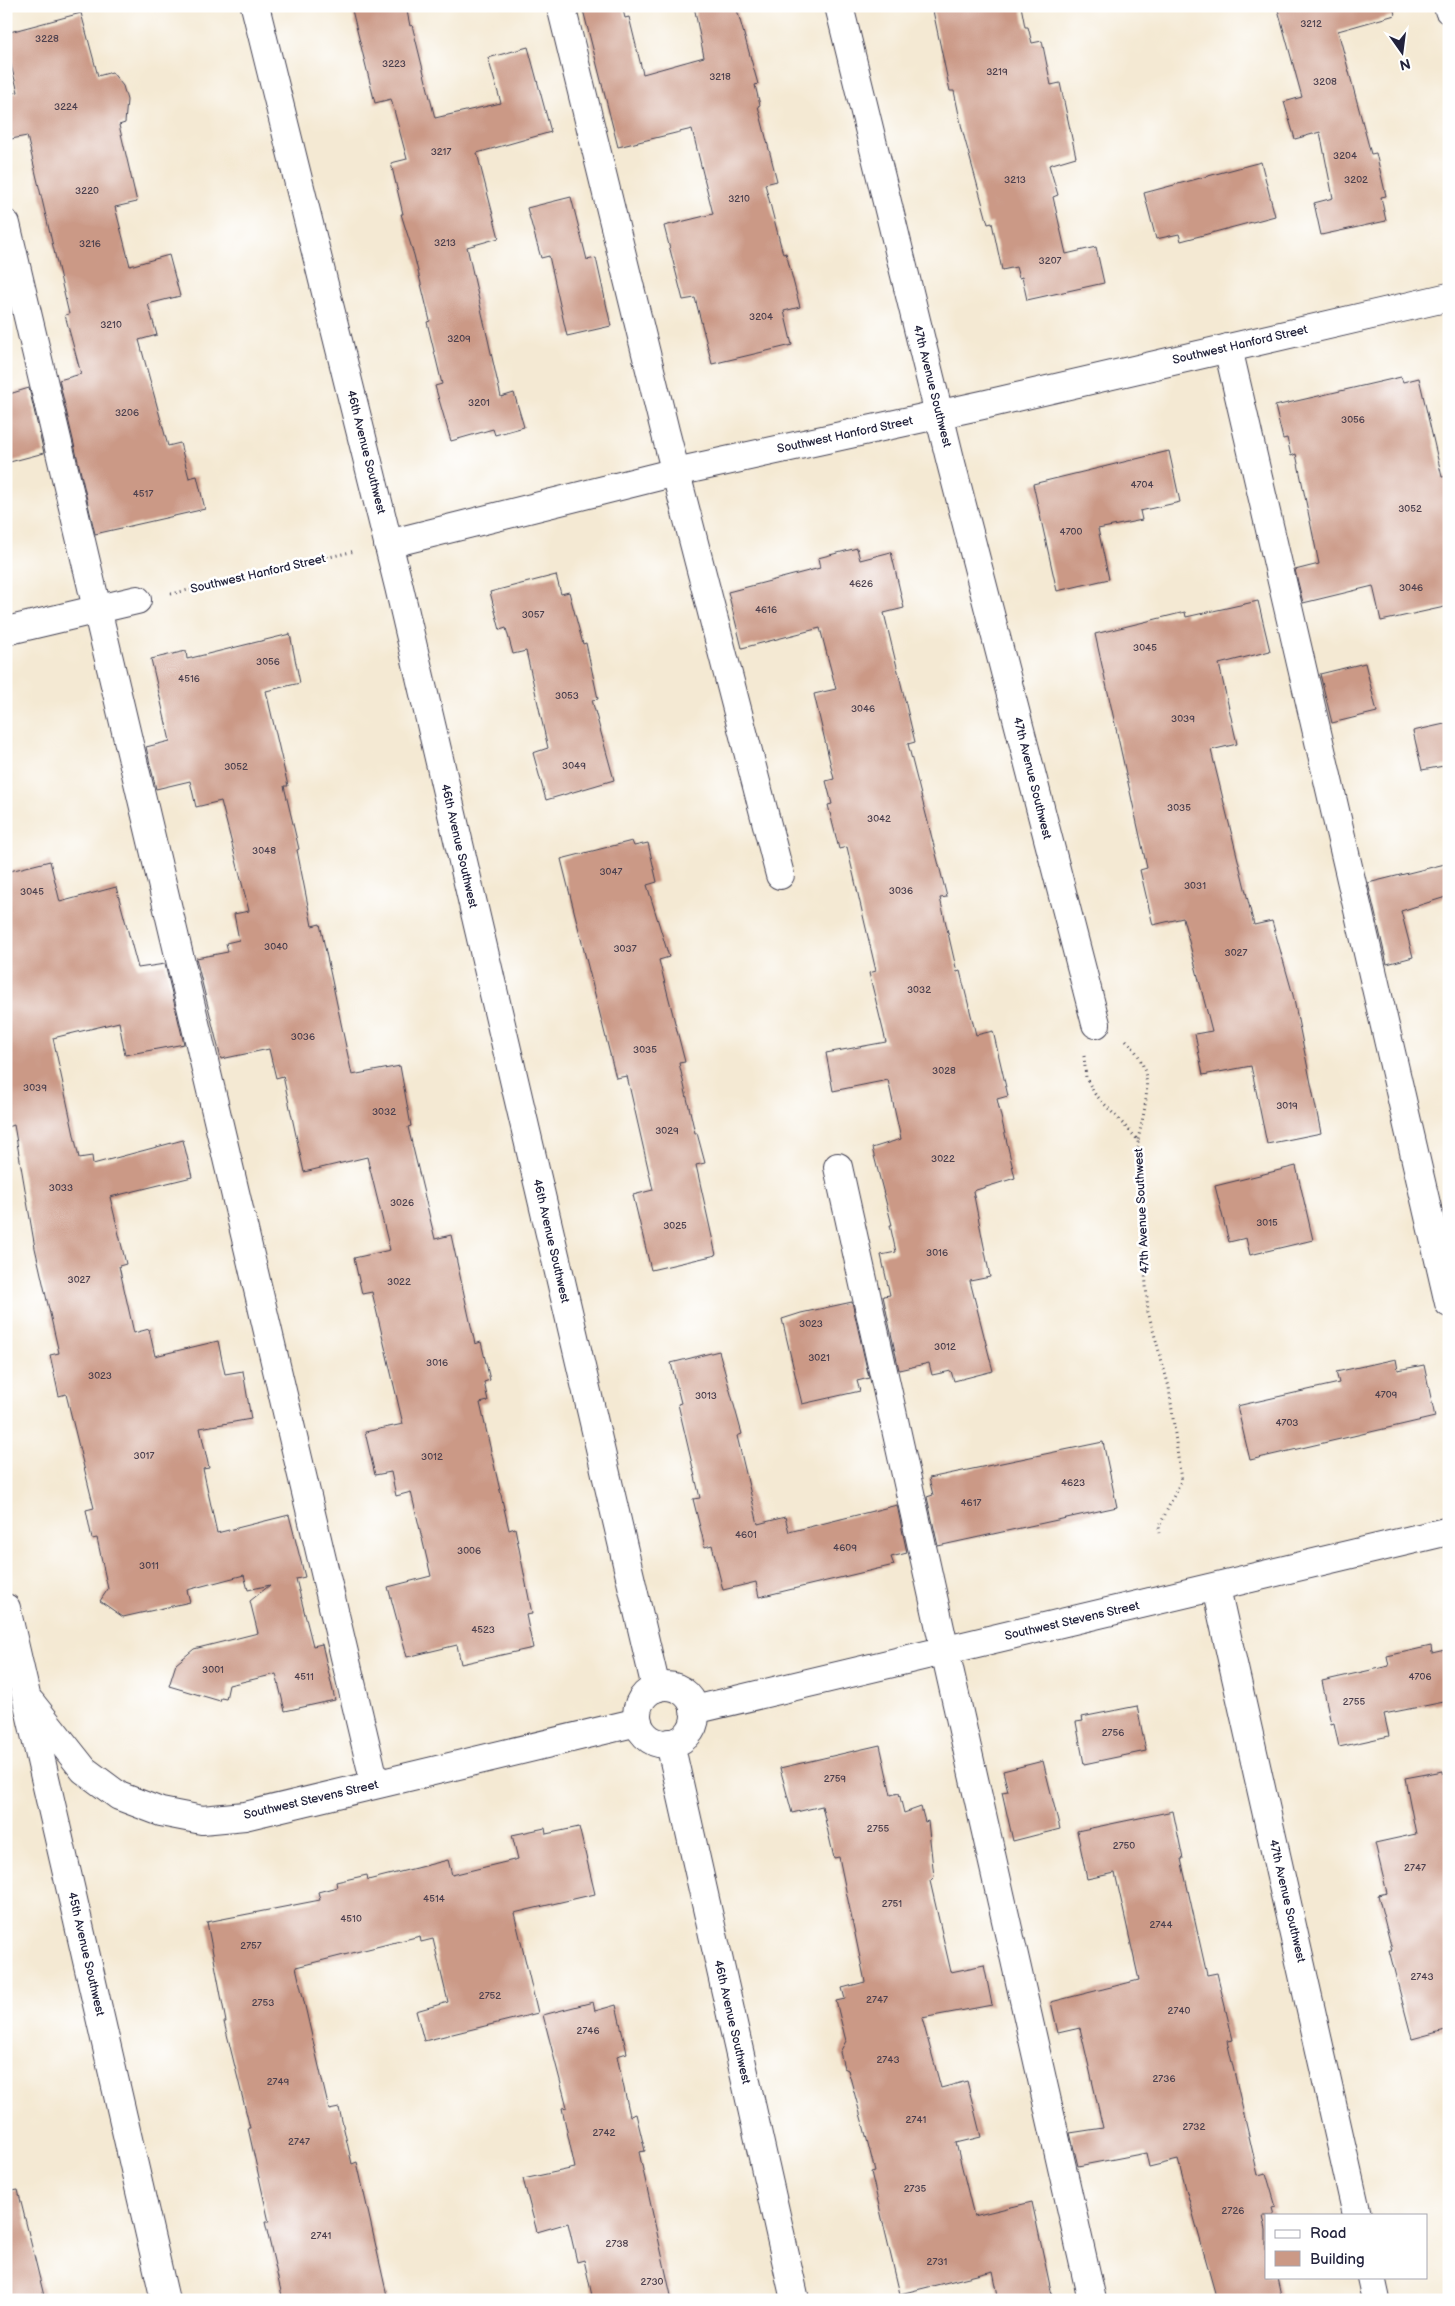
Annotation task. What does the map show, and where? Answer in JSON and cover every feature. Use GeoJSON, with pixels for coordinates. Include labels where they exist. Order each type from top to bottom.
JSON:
{"type":"FeatureCollection","features":[{"type":"Feature","properties":{"kind":"street","name":"46th Avenue Southwest"},"geometry":{"type":"LineString","coordinates":[[255,6],[388,544],[656,1688]]}},
{"type":"Feature","properties":{"kind":"street"},"geometry":{"type":"LineString","coordinates":[[561,6],[676,472],[780,875]]}},
{"type":"Feature","properties":{"kind":"street","name":"47th Avenue Southwest"},"geometry":{"type":"LineString","coordinates":[[839,6],[939,415],[1096,1024]]}},
{"type":"Feature","properties":{"kind":"street"},"geometry":{"type":"LineString","coordinates":[[1448,6],[1449,10]]}},
{"type":"Feature","properties":{"kind":"street"},"geometry":{"type":"LineString","coordinates":[[6,224],[99,608],[375,1784]]}},
{"type":"Feature","properties":{"kind":"street","name":"Southwest Hanford Street"},"geometry":{"type":"LineString","coordinates":[[388,544],[676,472],[939,415],[1449,297]]}},
{"type":"Feature","properties":{"kind":"street"},"geometry":{"type":"LineString","coordinates":[[1228,348],[1449,1303]]}},
{"type":"Feature","properties":{"kind":"street"},"geometry":{"type":"LineString","coordinates":[[6,631],[149,598]]}},
{"type":"Feature","properties":{"kind":"street"},"geometry":{"type":"LineString","coordinates":[[838,1167],[1092,2300]]}},
{"type":"Feature","properties":{"kind":"street","name":"Southwest Stevens Street"},"geometry":{"type":"LineString","coordinates":[[694,1710],[1216,1588],[1449,1531]]}},
{"type":"Feature","properties":{"kind":"street","name":"47th Avenue Southwest"},"geometry":{"type":"LineString","coordinates":[[1216,1588],[1357,2214]]}},
{"type":"Feature","properties":{"kind":"street","name":"45th Avenue Southwest"},"geometry":{"type":"LineString","coordinates":[[6,1608],[165,2300]]}},
{"type":"Feature","properties":{"kind":"street","name":"Southwest Stevens Street"},"geometry":{"type":"LineString","coordinates":[[6,1673],[84,1770],[119,1796],[161,1812],[202,1820],[245,1816],[638,1722]]}},
{"type":"Feature","properties":{"kind":"street"},"geometry":{"type":"LineString","coordinates":[[668,1686],[678,1688],[686,1694],[694,1710],[694,1721],[690,1730],[684,1737],[670,1743],[658,1743],[649,1739],[642,1733],[638,1722],[638,1706],[649,1690],[656,1688],[668,1686]]}},
{"type":"Feature","properties":{"kind":"street","name":"46th Avenue Southwest"},"geometry":{"type":"LineString","coordinates":[[670,1743],[795,2300]]}},
{"type":"Feature","properties":{"kind":"street"},"geometry":{"type":"LineString","coordinates":[[1371,2278],[1376,2300]]}},
{"type":"Feature","properties":{"kind":"path","name":"Southwest Hanford Street"},"geometry":{"type":"LineString","coordinates":[[149,598],[355,551]]}},
{"type":"Feature","properties":{"kind":"path","name":"47th Avenue Southwest"},"geometry":{"type":"LineString","coordinates":[[1096,1024],[1082,1038],[1086,1078],[1095,1094],[1138,1140],[1140,1217],[1148,1312],[1169,1387],[1181,1481],[1159,1527],[1160,1533]]}},
{"type":"Feature","properties":{"kind":"path"},"geometry":{"type":"LineString","coordinates":[[1096,1024],[1115,1028],[1135,1049],[1144,1067],[1148,1093],[1138,1140]]}},
{"type":"Feature","properties":{"kind":"building"},"geometry":{"type":"Polygon","coordinates":[[[351,6],[406,6],[435,118],[501,103],[488,58],[528,47],[551,132],[477,153],[499,238],[467,247],[501,397],[514,393],[524,427],[495,435],[493,429],[451,441],[435,386],[442,384],[427,322],[430,321],[414,255],[401,214],[403,214],[391,163],[407,159],[391,99],[375,103],[351,6]]]}},
{"type":"Feature","properties":{"kind":"building"},"geometry":{"type":"Polygon","coordinates":[[[582,6],[622,6],[625,18],[629,17],[643,74],[704,57],[694,6],[736,6],[758,84],[755,85],[760,105],[758,106],[777,181],[765,184],[783,254],[786,253],[800,307],[784,311],[792,345],[712,364],[695,298],[683,300],[664,226],[713,214],[692,129],[618,147],[582,6]]]}},
{"type":"Feature","properties":{"kind":"building"},"geometry":{"type":"Polygon","coordinates":[[[932,6],[1021,6],[1025,27],[1028,27],[1032,43],[1042,41],[1051,85],[1060,83],[1076,157],[1049,165],[1058,195],[1053,197],[1066,254],[1096,247],[1104,283],[1027,300],[1022,277],[1019,278],[1016,267],[1002,270],[992,223],[988,224],[962,129],[954,91],[950,91],[932,6]]]}},
{"type":"Feature","properties":{"kind":"building"},"geometry":{"type":"Polygon","coordinates":[[[1277,6],[1393,6],[1395,15],[1338,31],[1371,154],[1376,153],[1386,196],[1381,197],[1386,221],[1321,235],[1314,203],[1333,198],[1320,132],[1295,139],[1284,102],[1302,97],[1277,6]]]}},
{"type":"Feature","properties":{"kind":"building"},"geometry":{"type":"Polygon","coordinates":[[[81,13],[98,76],[112,72],[123,86],[127,100],[125,123],[119,125],[137,202],[115,207],[130,266],[169,255],[180,296],[148,304],[157,335],[139,340],[168,446],[180,443],[189,478],[197,476],[205,509],[95,534],[59,380],[81,374],[65,315],[69,314],[27,136],[6,140],[6,95],[18,92],[6,46],[6,33],[81,13]]]}},
{"type":"Feature","properties":{"kind":"building"},"geometry":{"type":"Polygon","coordinates":[[[1261,162],[1275,216],[1181,241],[1179,234],[1156,239],[1144,193],[1261,162]]]}},
{"type":"Feature","properties":{"kind":"building"},"geometry":{"type":"Polygon","coordinates":[[[571,197],[587,260],[596,258],[611,326],[567,336],[549,256],[541,258],[527,208],[571,197]]]}},
{"type":"Feature","properties":{"kind":"building"},"geometry":{"type":"Polygon","coordinates":[[[1401,377],[1403,382],[1419,378],[1442,477],[1449,476],[1449,606],[1381,621],[1373,586],[1303,603],[1295,570],[1319,564],[1296,454],[1291,456],[1287,438],[1283,439],[1275,406],[1401,377]]]}},
{"type":"Feature","properties":{"kind":"building"},"geometry":{"type":"Polygon","coordinates":[[[29,388],[44,453],[6,463],[6,395],[29,388]]]}},
{"type":"Feature","properties":{"kind":"building"},"geometry":{"type":"Polygon","coordinates":[[[1169,451],[1180,502],[1140,511],[1142,520],[1098,529],[1109,579],[1057,591],[1033,484],[1169,451]]]}},
{"type":"Feature","properties":{"kind":"building"},"geometry":{"type":"Polygon","coordinates":[[[857,548],[860,560],[891,552],[904,608],[884,613],[915,742],[908,744],[947,897],[940,898],[957,972],[960,971],[976,1035],[993,1031],[1008,1096],[997,1099],[1015,1178],[973,1191],[990,1277],[970,1281],[993,1371],[954,1381],[951,1371],[932,1375],[929,1363],[899,1370],[883,1296],[890,1295],[881,1255],[896,1252],[890,1225],[892,1225],[872,1148],[901,1139],[888,1080],[833,1091],[826,1053],[886,1042],[869,973],[876,971],[847,847],[839,849],[828,805],[832,804],[826,781],[834,779],[814,694],[836,689],[820,628],[742,648],[728,592],[820,568],[818,558],[857,548]]]}},
{"type":"Feature","properties":{"kind":"building"},"geometry":{"type":"Polygon","coordinates":[[[556,575],[561,594],[569,592],[583,644],[586,643],[598,699],[592,700],[614,780],[546,800],[533,753],[548,748],[526,651],[513,654],[506,628],[500,630],[490,592],[556,575]]]}},
{"type":"Feature","properties":{"kind":"building"},"geometry":{"type":"Polygon","coordinates":[[[1258,601],[1270,651],[1219,664],[1237,744],[1211,750],[1254,925],[1272,921],[1293,995],[1321,1133],[1267,1144],[1251,1066],[1203,1075],[1195,1034],[1212,1031],[1183,918],[1153,925],[1140,870],[1147,868],[1095,634],[1185,612],[1186,617],[1258,601]]]}},
{"type":"Feature","properties":{"kind":"building"},"geometry":{"type":"Polygon","coordinates":[[[290,634],[300,683],[266,691],[288,786],[284,786],[299,849],[297,850],[312,926],[320,924],[352,1075],[400,1066],[411,1126],[408,1127],[435,1239],[451,1235],[475,1344],[481,1342],[490,1380],[484,1382],[488,1401],[480,1403],[509,1530],[515,1528],[532,1614],[526,1615],[533,1648],[461,1664],[457,1645],[407,1657],[388,1587],[431,1576],[411,1492],[396,1496],[391,1472],[375,1475],[365,1432],[403,1424],[372,1292],[362,1294],[354,1258],[390,1250],[367,1157],[304,1172],[283,1076],[276,1078],[269,1049],[221,1059],[196,958],[228,952],[226,943],[239,940],[234,914],[249,911],[221,801],[196,807],[190,781],[156,789],[146,747],[170,741],[151,659],[186,651],[187,659],[290,634]]]}},
{"type":"Feature","properties":{"kind":"building"},"geometry":{"type":"Polygon","coordinates":[[[1365,663],[1377,712],[1332,723],[1320,674],[1365,663]]]}},
{"type":"Feature","properties":{"kind":"building"},"geometry":{"type":"Polygon","coordinates":[[[1449,723],[1449,765],[1422,770],[1413,731],[1449,723]]]}},
{"type":"Feature","properties":{"kind":"building"},"geometry":{"type":"Polygon","coordinates":[[[632,841],[634,846],[648,843],[657,882],[647,885],[669,957],[659,960],[685,1062],[679,1063],[695,1133],[697,1133],[705,1163],[696,1165],[716,1255],[651,1270],[633,1195],[653,1190],[627,1076],[616,1078],[561,859],[632,841]]]}},
{"type":"Feature","properties":{"kind":"building"},"geometry":{"type":"Polygon","coordinates":[[[50,861],[60,902],[116,887],[138,968],[165,964],[184,1044],[125,1055],[119,1022],[53,1038],[79,1158],[92,1156],[93,1164],[183,1140],[192,1177],[110,1197],[126,1264],[119,1266],[134,1333],[149,1329],[155,1356],[218,1341],[225,1374],[243,1371],[251,1419],[200,1428],[209,1468],[203,1469],[217,1533],[289,1515],[305,1577],[296,1579],[313,1646],[322,1644],[335,1700],[285,1711],[276,1674],[229,1685],[226,1699],[221,1698],[220,1701],[169,1686],[176,1664],[194,1649],[258,1633],[250,1601],[270,1585],[248,1590],[244,1575],[187,1590],[190,1602],[123,1617],[100,1601],[108,1589],[97,1538],[92,1539],[86,1510],[94,1508],[66,1394],[59,1396],[50,1355],[59,1353],[35,1248],[14,1125],[6,1127],[6,872],[50,861]]]}},
{"type":"Feature","properties":{"kind":"building"},"geometry":{"type":"Polygon","coordinates":[[[1449,863],[1449,896],[1401,911],[1413,957],[1387,964],[1368,883],[1449,863]]]}},
{"type":"Feature","properties":{"kind":"building"},"geometry":{"type":"Polygon","coordinates":[[[1296,1166],[1313,1240],[1250,1255],[1246,1238],[1229,1242],[1215,1186],[1296,1166]]]}},
{"type":"Feature","properties":{"kind":"building"},"geometry":{"type":"Polygon","coordinates":[[[852,1302],[869,1378],[857,1381],[860,1391],[802,1404],[782,1319],[852,1302]]]}},
{"type":"Feature","properties":{"kind":"building"},"geometry":{"type":"Polygon","coordinates":[[[719,1351],[742,1434],[737,1436],[758,1524],[785,1517],[789,1532],[897,1505],[907,1553],[891,1557],[894,1565],[759,1597],[756,1582],[723,1590],[712,1545],[705,1547],[693,1499],[700,1498],[678,1404],[681,1403],[671,1363],[719,1351]]]}},
{"type":"Feature","properties":{"kind":"building"},"geometry":{"type":"Polygon","coordinates":[[[1396,1359],[1398,1370],[1424,1365],[1435,1417],[1250,1460],[1237,1406],[1339,1383],[1336,1372],[1396,1359]]]}},
{"type":"Feature","properties":{"kind":"building"},"geometry":{"type":"Polygon","coordinates":[[[1103,1442],[1117,1507],[938,1546],[927,1497],[933,1495],[929,1478],[1103,1442]]]}},
{"type":"Feature","properties":{"kind":"building"},"geometry":{"type":"Polygon","coordinates":[[[1431,1646],[1432,1653],[1449,1649],[1449,1701],[1384,1714],[1389,1736],[1339,1747],[1334,1723],[1331,1724],[1322,1681],[1389,1666],[1387,1656],[1431,1646]]]}},
{"type":"Feature","properties":{"kind":"building"},"geometry":{"type":"Polygon","coordinates":[[[1137,1706],[1146,1751],[1084,1764],[1076,1722],[1083,1721],[1082,1717],[1137,1706]]]}},
{"type":"Feature","properties":{"kind":"building"},"geometry":{"type":"Polygon","coordinates":[[[880,1745],[891,1795],[899,1793],[904,1813],[921,1807],[925,1822],[928,1821],[934,1877],[930,1881],[951,1972],[984,1965],[992,2005],[922,2018],[941,2088],[967,2081],[981,2137],[956,2143],[974,2216],[1032,2202],[1053,2300],[999,2300],[993,2271],[900,2294],[871,2172],[875,2171],[848,2070],[844,2068],[840,2052],[846,2041],[836,2001],[845,1999],[842,1988],[865,1982],[839,1857],[834,1858],[822,1806],[792,1813],[780,1768],[880,1745]]]}},
{"type":"Feature","properties":{"kind":"building"},"geometry":{"type":"Polygon","coordinates":[[[1043,1761],[1060,1829],[1013,1841],[1002,1792],[1008,1791],[1003,1771],[1043,1761]]]}},
{"type":"Feature","properties":{"kind":"building"},"geometry":{"type":"Polygon","coordinates":[[[1443,1771],[1449,1800],[1449,2029],[1412,2039],[1389,1950],[1392,1950],[1378,1895],[1387,1893],[1375,1843],[1416,1834],[1405,1778],[1443,1771]]]}},
{"type":"Feature","properties":{"kind":"building"},"geometry":{"type":"Polygon","coordinates":[[[1173,1811],[1183,1859],[1181,1859],[1207,1975],[1217,1973],[1233,2040],[1227,2041],[1258,2175],[1266,2173],[1276,2207],[1272,2208],[1274,2214],[1263,2215],[1265,2225],[1265,2278],[1277,2278],[1282,2300],[1217,2300],[1178,2160],[1149,2167],[1146,2153],[1078,2166],[1070,2133],[1103,2128],[1080,2028],[1058,2033],[1051,2002],[1139,1980],[1115,1873],[1087,1879],[1077,1831],[1173,1811]]]}},
{"type":"Feature","properties":{"kind":"building"},"geometry":{"type":"Polygon","coordinates":[[[579,1827],[595,1894],[514,1913],[538,2013],[424,2041],[416,2011],[448,2002],[433,1939],[421,1942],[420,1936],[296,1967],[329,2110],[339,2108],[352,2164],[357,2162],[388,2300],[283,2300],[265,2222],[269,2222],[248,2128],[250,2128],[224,2022],[226,2022],[207,1922],[320,1900],[318,1892],[337,1887],[336,1882],[367,1875],[368,1880],[448,1860],[452,1875],[518,1859],[512,1835],[545,1828],[546,1834],[579,1827]]]}},
{"type":"Feature","properties":{"kind":"building"},"geometry":{"type":"Polygon","coordinates":[[[593,2002],[595,2011],[616,2005],[627,2053],[617,2056],[630,2116],[636,2114],[645,2151],[639,2152],[672,2300],[593,2300],[584,2260],[577,2262],[568,2223],[537,2232],[523,2179],[575,2168],[562,2108],[567,2107],[543,2015],[593,2002]]]}},
{"type":"Feature","properties":{"kind":"building"},"geometry":{"type":"Polygon","coordinates":[[[18,2190],[45,2300],[6,2300],[6,2192],[18,2190]]]}}]}
